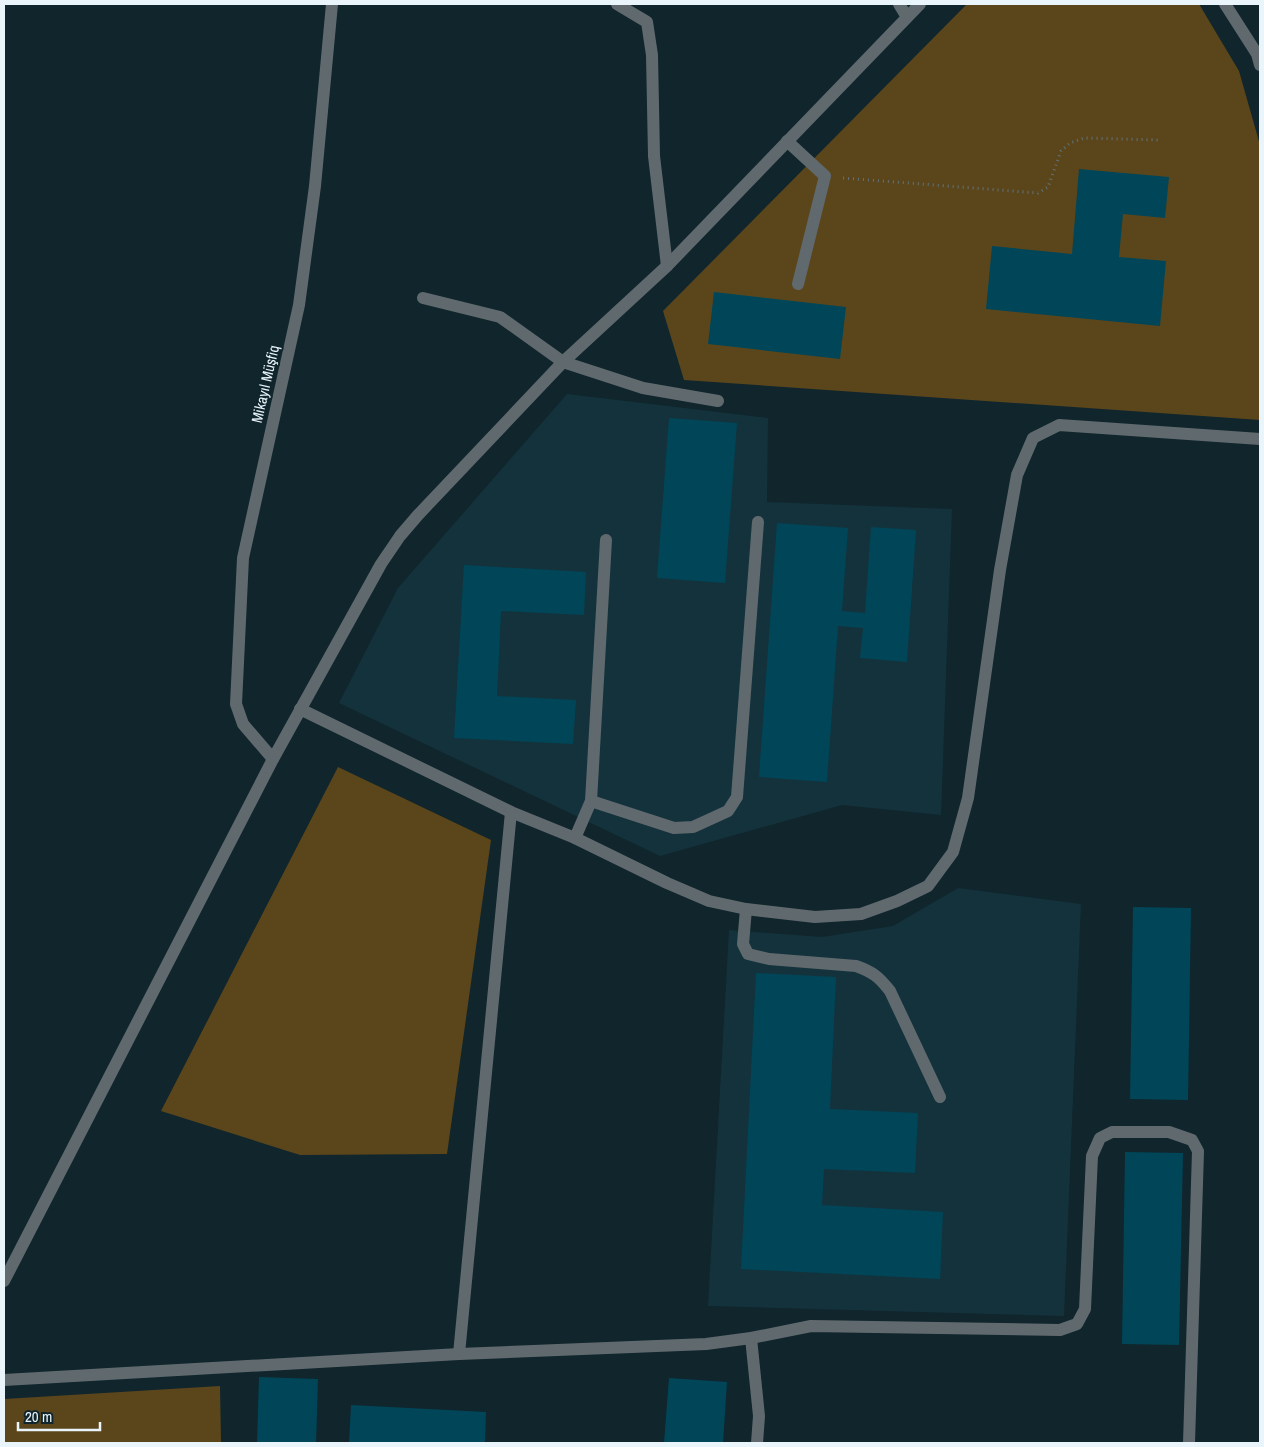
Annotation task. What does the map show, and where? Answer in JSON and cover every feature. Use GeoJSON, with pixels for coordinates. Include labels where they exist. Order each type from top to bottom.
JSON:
{"type":"FeatureCollection","features":[{"type":"Feature","properties":{"kind":"street","name":"Mikayıl Müşfiq"},"geometry":{"type":"LineString","coordinates":[[273,759],[243,724],[236,704],[243,558],[299,304],[315,186],[332,4]]}},
{"type":"Feature","properties":{"kind":"street"},"geometry":{"type":"LineString","coordinates":[[617,4],[647,22],[652,55],[654,156],[667,266]]}},
{"type":"Feature","properties":{"kind":"street"},"geometry":{"type":"LineString","coordinates":[[899,4],[907,17]]}},
{"type":"Feature","properties":{"kind":"street"},"geometry":{"type":"LineString","coordinates":[[4,1281],[273,759],[381,564],[400,536],[563,362],[667,266],[920,4]]}},
{"type":"Feature","properties":{"kind":"street"},"geometry":{"type":"LineString","coordinates":[[1225,4],[1257,54],[1260,65]]}},
{"type":"Feature","properties":{"kind":"street"},"geometry":{"type":"LineString","coordinates":[[787,141],[825,176],[798,284]]}},
{"type":"Feature","properties":{"kind":"street"},"geometry":{"type":"LineString","coordinates":[[423,298],[500,317],[563,362],[643,388],[718,401]]}},
{"type":"Feature","properties":{"kind":"street"},"geometry":{"type":"LineString","coordinates":[[300,709],[511,812],[575,838],[667,883],[709,901],[746,909],[815,917],[862,914],[897,901],[928,886],[953,852],[968,798],[1000,570],[1017,475],[1033,438],[1059,425],[1260,440]]}},
{"type":"Feature","properties":{"kind":"street"},"geometry":{"type":"LineString","coordinates":[[591,801],[674,828],[693,827],[728,811],[737,797],[758,522]]}},
{"type":"Feature","properties":{"kind":"street"},"geometry":{"type":"LineString","coordinates":[[575,838],[591,801],[606,540]]}},
{"type":"Feature","properties":{"kind":"street"},"geometry":{"type":"LineString","coordinates":[[460,1354],[511,812]]}},
{"type":"Feature","properties":{"kind":"street"},"geometry":{"type":"LineString","coordinates":[[746,909],[743,944],[748,954],[769,959],[856,966],[868,970],[879,977],[890,991],[940,1097]]}},
{"type":"Feature","properties":{"kind":"street"},"geometry":{"type":"LineString","coordinates":[[4,1380],[460,1354],[706,1344],[751,1338],[811,1326],[1060,1330],[1078,1324],[1085,1308],[1092,1156],[1100,1138],[1112,1132],[1169,1132],[1192,1140],[1198,1151],[1189,1443]]}},
{"type":"Feature","properties":{"kind":"street"},"geometry":{"type":"LineString","coordinates":[[751,1338],[759,1416],[757,1443]]}},
{"type":"Feature","properties":{"kind":"path"},"geometry":{"type":"LineString","coordinates":[[825,176],[1038,193],[1048,187],[1061,152],[1070,143],[1084,138],[1160,140]]}},
{"type":"Feature","properties":{"kind":"shaded area"},"geometry":{"type":"Polygon","coordinates":[[[967,4],[1199,4],[1239,71],[1260,145],[1260,420],[684,380],[663,311],[967,4]]]}},
{"type":"Feature","properties":{"kind":"shaded area"},"geometry":{"type":"Polygon","coordinates":[[[567,394],[768,418],[767,502],[952,509],[941,815],[842,805],[660,856],[339,703],[398,588],[567,394]]]}},
{"type":"Feature","properties":{"kind":"shaded area"},"geometry":{"type":"Polygon","coordinates":[[[338,767],[491,840],[447,1154],[300,1155],[161,1111],[338,767]]]}},
{"type":"Feature","properties":{"kind":"shaded area"},"geometry":{"type":"Polygon","coordinates":[[[958,888],[1081,904],[1064,1316],[708,1306],[729,930],[822,937],[893,926],[958,888]]]}},
{"type":"Feature","properties":{"kind":"shaded area"},"geometry":{"type":"Polygon","coordinates":[[[220,1386],[221,1443],[4,1443],[4,1399],[220,1386]]]}},
{"type":"Feature","properties":{"kind":"building"},"geometry":{"type":"Polygon","coordinates":[[[1079,169],[1169,177],[1165,218],[1123,214],[1119,257],[1166,261],[1160,326],[986,309],[992,246],[1072,254],[1079,169]]]}},
{"type":"Feature","properties":{"kind":"building"},"geometry":{"type":"Polygon","coordinates":[[[714,292],[846,307],[840,359],[708,344],[714,292]]]}},
{"type":"Feature","properties":{"kind":"building"},"geometry":{"type":"Polygon","coordinates":[[[669,418],[737,423],[725,583],[657,578],[669,418]]]}},
{"type":"Feature","properties":{"kind":"building"},"geometry":{"type":"Polygon","coordinates":[[[777,523],[848,528],[842,611],[865,613],[871,527],[916,530],[907,662],[860,658],[863,628],[838,626],[827,782],[759,777],[777,523]]]}},
{"type":"Feature","properties":{"kind":"building"},"geometry":{"type":"Polygon","coordinates":[[[464,565],[586,572],[584,615],[501,611],[497,696],[576,700],[573,744],[454,738],[464,565]]]}},
{"type":"Feature","properties":{"kind":"building"},"geometry":{"type":"Polygon","coordinates":[[[1133,907],[1191,908],[1188,1100],[1130,1099],[1133,907]]]}},
{"type":"Feature","properties":{"kind":"building"},"geometry":{"type":"Polygon","coordinates":[[[756,973],[836,977],[830,1109],[918,1113],[915,1173],[824,1169],[822,1205],[943,1212],[940,1279],[741,1269],[756,973]]]}},
{"type":"Feature","properties":{"kind":"building"},"geometry":{"type":"Polygon","coordinates":[[[1125,1152],[1183,1153],[1179,1345],[1122,1344],[1125,1152]]]}},
{"type":"Feature","properties":{"kind":"building"},"geometry":{"type":"Polygon","coordinates":[[[259,1377],[318,1379],[316,1443],[257,1443],[259,1377]]]}},
{"type":"Feature","properties":{"kind":"building"},"geometry":{"type":"Polygon","coordinates":[[[669,1378],[727,1382],[723,1443],[664,1443],[669,1378]]]}},
{"type":"Feature","properties":{"kind":"building"},"geometry":{"type":"Polygon","coordinates":[[[351,1405],[486,1412],[485,1443],[349,1443],[351,1405]]]}}]}
